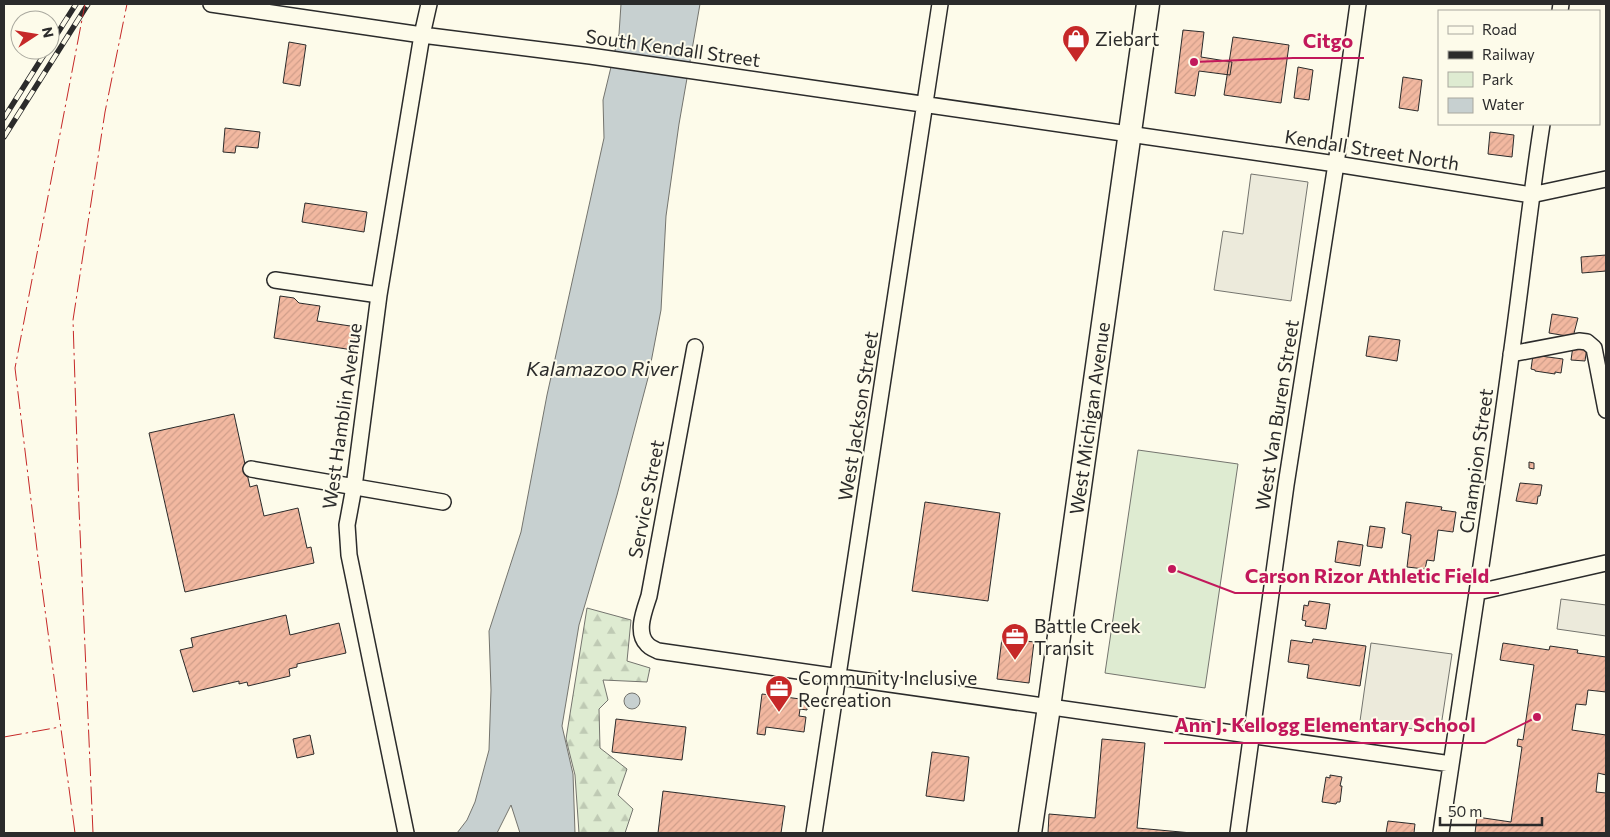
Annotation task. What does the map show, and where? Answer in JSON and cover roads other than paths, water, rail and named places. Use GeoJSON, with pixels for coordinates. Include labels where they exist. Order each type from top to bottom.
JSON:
{"type":"FeatureCollection","features":[{"type":"Feature","properties":{"kind":"highway","name":"West Michigan Avenue"},"geometry":{"type":"LineString","coordinates":[[1030,833],[1148,4]]}},
{"type":"Feature","properties":{"kind":"street","name":"South Kendall Street"},"geometry":{"type":"LineString","coordinates":[[211,4],[422,35],[590,56],[1130,135]]}},
{"type":"Feature","properties":{"kind":"street","name":"West Hamblin Avenue"},"geometry":{"type":"LineString","coordinates":[[406,833],[349,555],[347,525],[354,487],[379,295],[422,35],[429,4]]}},
{"type":"Feature","properties":{"kind":"street","name":"West Jackson Street"},"geometry":{"type":"LineString","coordinates":[[814,833],[940,4]]}},
{"type":"Feature","properties":{"kind":"street","name":"West Van Buren Street"},"geometry":{"type":"LineString","coordinates":[[1238,833],[1286,485],[1336,164],[1358,4]]}},
{"type":"Feature","properties":{"kind":"street","name":"Champion Street"},"geometry":{"type":"LineString","coordinates":[[1441,833],[1478,592],[1511,354],[1530,195],[1542,125]]}},
{"type":"Feature","properties":{"kind":"street","name":"Kendall Street North"},"geometry":{"type":"LineString","coordinates":[[1130,135],[1336,164],[1530,195],[1606,179]]}},
{"type":"Feature","properties":{"kind":"street"},"geometry":{"type":"LineString","coordinates":[[275,280],[379,295]]}},
{"type":"Feature","properties":{"kind":"street"},"geometry":{"type":"LineString","coordinates":[[1511,354],[1575,342],[1590,344],[1594,348],[1606,410]]}},
{"type":"Feature","properties":{"kind":"street","name":"Service Street"},"geometry":{"type":"LineString","coordinates":[[695,347],[641,634],[647,644],[658,651],[839,676]]}},
{"type":"Feature","properties":{"kind":"street"},"geometry":{"type":"LineString","coordinates":[[251,469],[443,502]]}},
{"type":"Feature","properties":{"kind":"street"},"geometry":{"type":"LineString","coordinates":[[1478,592],[1606,563]]}},
{"type":"Feature","properties":{"kind":"street"},"geometry":{"type":"LineString","coordinates":[[839,676],[1252,737],[1359,750],[1451,764]]}},
{"type":"Feature","properties":{"kind":"water","name":"Kalamazoo River"},"geometry":{"type":"Polygon","coordinates":[[[621,4],[700,4],[679,124],[666,216],[661,310],[648,378],[617,495],[579,625],[562,726],[573,774],[575,833],[520,833],[511,805],[497,833],[457,833],[467,820],[475,802],[489,750],[491,690],[489,631],[521,532],[547,395],[604,138],[603,100],[619,34],[621,4]]]}},
{"type":"Feature","properties":{"kind":"water"},"geometry":{"type":"Polygon","coordinates":[[[632,693],[638,695],[640,701],[638,707],[632,709],[626,707],[624,701],[626,695],[632,693]]]}},
{"type":"Feature","properties":{"kind":"railway"},"geometry":{"type":"LineString","coordinates":[[60,29],[76,4]]}},
{"type":"Feature","properties":{"kind":"railway"},"geometry":{"type":"LineString","coordinates":[[4,137],[88,4]]}},
{"type":"Feature","properties":{"kind":"railway"},"geometry":{"type":"LineString","coordinates":[[4,118],[41,60]]}},
{"type":"Feature","properties":{"kind":"place","name":"Citgo"},"geometry":{"type":"Point","coordinates":[1194,62]}},
{"type":"Feature","properties":{"kind":"place","name":"Ziebart"},"geometry":{"type":"Point","coordinates":[1076,63]}},
{"type":"Feature","properties":{"kind":"place","name":"Carson Rizor Athletic Field"},"geometry":{"type":"Point","coordinates":[1172,569]}},
{"type":"Feature","properties":{"kind":"place","name":"Battle Creek Transit"},"geometry":{"type":"Point","coordinates":[1015,661]}},
{"type":"Feature","properties":{"kind":"place","name":"Community Inclusive Recreation"},"geometry":{"type":"Point","coordinates":[779,713]}},
{"type":"Feature","properties":{"kind":"place","name":"Ann J. Kellogg Elementary School"},"geometry":{"type":"Point","coordinates":[1537,717]}}]}
